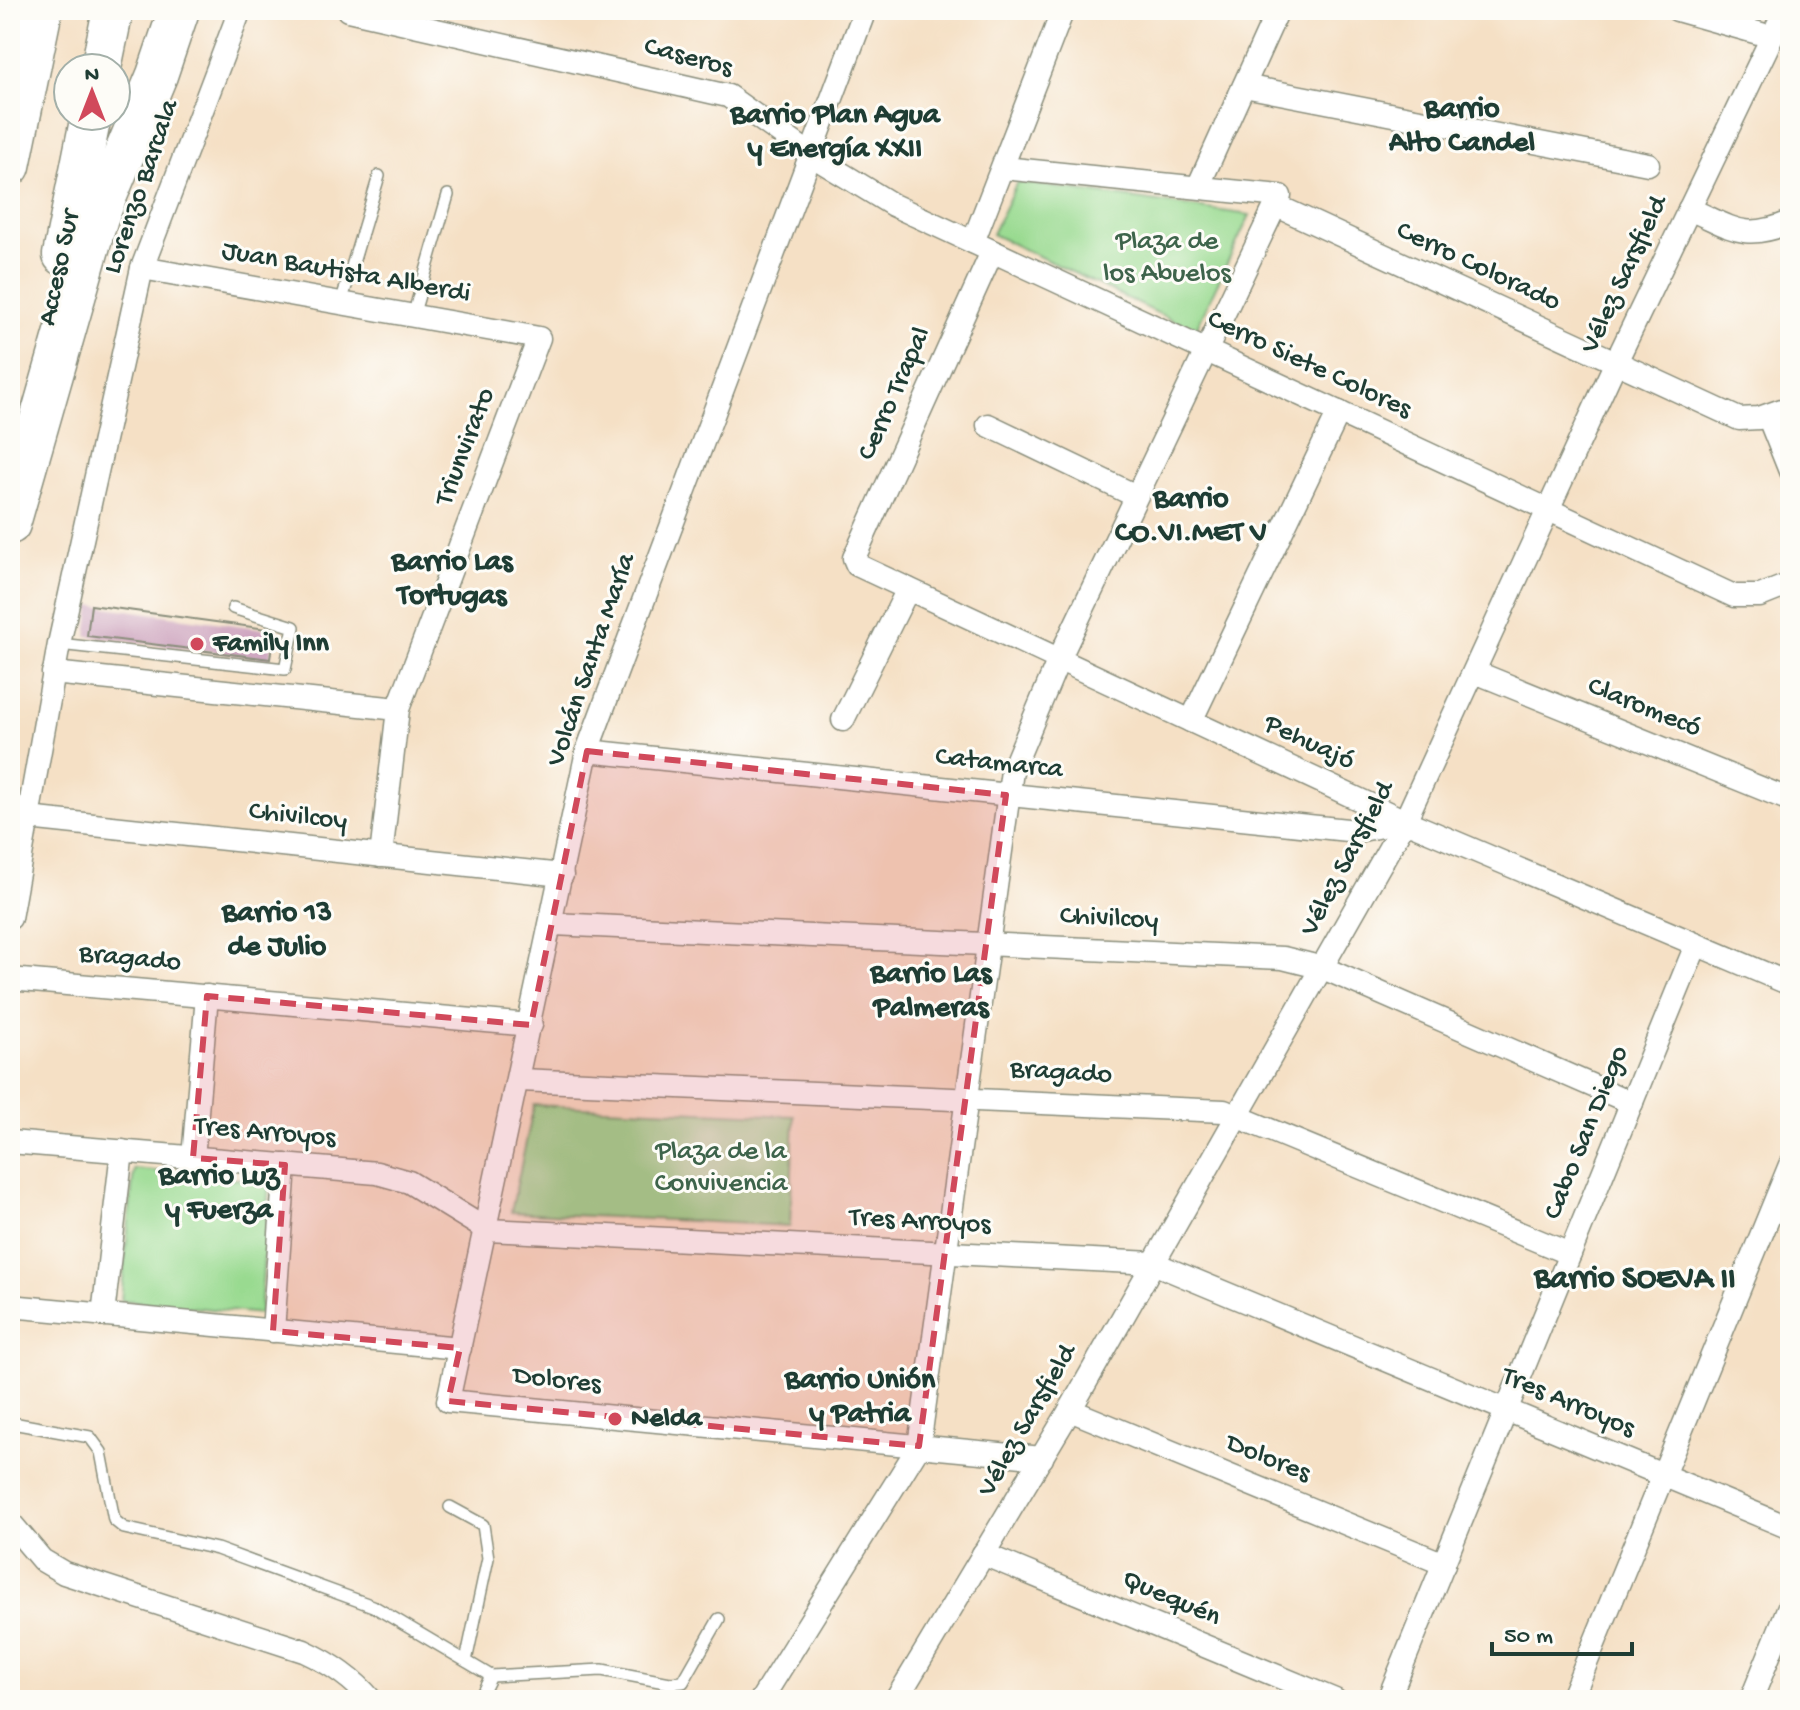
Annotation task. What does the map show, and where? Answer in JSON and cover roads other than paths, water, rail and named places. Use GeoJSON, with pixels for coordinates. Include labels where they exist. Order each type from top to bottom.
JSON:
{"type":"FeatureCollection","features":[{"type":"Feature","properties":{"kind":"highway"},"geometry":{"type":"LineString","coordinates":[[10,34],[13,10]]}},
{"type":"Feature","properties":{"kind":"highway"},"geometry":{"type":"LineString","coordinates":[[10,166],[42,10]]}},
{"type":"Feature","properties":{"kind":"highway"},"geometry":{"type":"LineString","coordinates":[[104,52],[113,10]]}},
{"type":"Feature","properties":{"kind":"highway"},"geometry":{"type":"LineString","coordinates":[[10,524],[98,217],[157,75],[179,10]]}},
{"type":"Feature","properties":{"kind":"highway","name":"Acceso Sur"},"geometry":{"type":"LineString","coordinates":[[10,514],[88,132]]}},
{"type":"Feature","properties":{"kind":"street","name":"Lorenzo Barcala"},"geometry":{"type":"LineString","coordinates":[[10,918],[53,673],[142,268],[240,10]]}},
{"type":"Feature","properties":{"kind":"street","name":"Caseros"},"geometry":{"type":"LineString","coordinates":[[348,10],[728,96],[811,155]]}},
{"type":"Feature","properties":{"kind":"street","name":"Volcán Santa María"},"geometry":{"type":"LineString","coordinates":[[448,1401],[520,1080],[587,751],[865,10]]}},
{"type":"Feature","properties":{"kind":"street","name":"Cerro Trapal"},"geometry":{"type":"LineString","coordinates":[[854,561],[982,247],[1003,168],[1063,10]]}},
{"type":"Feature","properties":{"kind":"street"},"geometry":{"type":"LineString","coordinates":[[1198,187],[1278,10]]}},
{"type":"Feature","properties":{"kind":"street"},"geometry":{"type":"LineString","coordinates":[[1677,10],[1772,37]]}},
{"type":"Feature","properties":{"kind":"street","name":"Vélez Sarsfield"},"geometry":{"type":"LineString","coordinates":[[898,1699],[1070,1410],[1405,821],[1615,364],[1785,10]]}},
{"type":"Feature","properties":{"kind":"street"},"geometry":{"type":"LineString","coordinates":[[1244,86],[1648,164]]}},
{"type":"Feature","properties":{"kind":"street","name":"Cerro Siete Colores"},"geometry":{"type":"LineString","coordinates":[[811,155],[893,205],[1734,596],[1760,596],[1790,584]]}},
{"type":"Feature","properties":{"kind":"street","name":"Cerro Colorado"},"geometry":{"type":"LineString","coordinates":[[1003,168],[1198,187],[1277,201],[1615,364],[1739,419],[1768,416],[1790,407]]}},
{"type":"Feature","properties":{"kind":"street"},"geometry":{"type":"LineString","coordinates":[[761,1700],[919,1446],[1006,795],[1012,771],[1059,659],[1277,201]]}},
{"type":"Feature","properties":{"kind":"street"},"geometry":{"type":"LineString","coordinates":[[1689,209],[1744,232],[1758,234],[1790,222]]}},
{"type":"Feature","properties":{"kind":"street","name":"Juan Bautista Alberdi"},"geometry":{"type":"LineString","coordinates":[[142,268],[539,338]]}},
{"type":"Feature","properties":{"kind":"street","name":"Triunvirato"},"geometry":{"type":"LineString","coordinates":[[381,856],[398,709],[539,338]]}},
{"type":"Feature","properties":{"kind":"street"},"geometry":{"type":"LineString","coordinates":[[1191,721],[1339,412]]}},
{"type":"Feature","properties":{"kind":"street"},"geometry":{"type":"LineString","coordinates":[[1768,416],[1790,471]]}},
{"type":"Feature","properties":{"kind":"street"},"geometry":{"type":"LineString","coordinates":[[988,425],[1136,496]]}},
{"type":"Feature","properties":{"kind":"street","name":"Pehuajó"},"geometry":{"type":"LineString","coordinates":[[854,561],[1405,821],[1790,984]]}},
{"type":"Feature","properties":{"kind":"street"},"geometry":{"type":"LineString","coordinates":[[843,720],[908,589]]}},
{"type":"Feature","properties":{"kind":"street","name":"Claromecó"},"geometry":{"type":"LineString","coordinates":[[1475,672],[1790,800]]}},
{"type":"Feature","properties":{"kind":"street"},"geometry":{"type":"LineString","coordinates":[[53,673],[398,709]]}},
{"type":"Feature","properties":{"kind":"street","name":"Catamarca"},"geometry":{"type":"LineString","coordinates":[[587,751],[1357,831],[1405,821]]}},
{"type":"Feature","properties":{"kind":"street","name":"Chivilcoy"},"geometry":{"type":"LineString","coordinates":[[28,818],[562,875]]}},
{"type":"Feature","properties":{"kind":"street","name":"Chivilcoy"},"geometry":{"type":"LineString","coordinates":[[553,924],[1283,958],[1323,968],[1632,1103]]}},
{"type":"Feature","properties":{"kind":"street","name":"Cabo San Diego"},"geometry":{"type":"LineString","coordinates":[[1388,1700],[1696,945]]}},
{"type":"Feature","properties":{"kind":"street","name":"Bragado"},"geometry":{"type":"LineString","coordinates":[[10,979],[531,1025]]}},
{"type":"Feature","properties":{"kind":"street"},"geometry":{"type":"LineString","coordinates":[[193,1158],[207,996]]}},
{"type":"Feature","properties":{"kind":"street","name":"Bragado"},"geometry":{"type":"LineString","coordinates":[[520,1080],[965,1098],[1238,1114],[1570,1254]]}},
{"type":"Feature","properties":{"kind":"street","name":"Tres Arroyos"},"geometry":{"type":"LineString","coordinates":[[10,1142],[393,1176],[487,1230],[1153,1263],[1790,1528]]}},
{"type":"Feature","properties":{"kind":"street"},"geometry":{"type":"LineString","coordinates":[[103,1315],[122,1151]]}},
{"type":"Feature","properties":{"kind":"street"},"geometry":{"type":"LineString","coordinates":[[273,1331],[285,1165]]}},
{"type":"Feature","properties":{"kind":"street"},"geometry":{"type":"LineString","coordinates":[[1571,1700],[1790,1165]]}},
{"type":"Feature","properties":{"kind":"street"},"geometry":{"type":"LineString","coordinates":[[10,1306],[460,1348]]}},
{"type":"Feature","properties":{"kind":"street","name":"Dolores"},"geometry":{"type":"LineString","coordinates":[[448,1401],[1042,1458]]}},
{"type":"Feature","properties":{"kind":"street","name":"Dolores"},"geometry":{"type":"LineString","coordinates":[[1070,1410],[1444,1564]]}},
{"type":"Feature","properties":{"kind":"street"},"geometry":{"type":"LineString","coordinates":[[10,1522],[42,1560],[64,1573],[304,1651],[348,1676],[371,1700]]}},
{"type":"Feature","properties":{"kind":"street","name":"Quequén"},"geometry":{"type":"LineString","coordinates":[[983,1554],[1335,1700]]}},
{"type":"Feature","properties":{"kind":"street"},"geometry":{"type":"LineString","coordinates":[[1751,1700],[1790,1604]]}},
{"type":"Feature","properties":{"kind":"lane"},"geometry":{"type":"LineString","coordinates":[[341,303],[379,176]]}},
{"type":"Feature","properties":{"kind":"lane"},"geometry":{"type":"LineString","coordinates":[[413,316],[448,195]]}},
{"type":"Feature","properties":{"kind":"lane"},"geometry":{"type":"LineString","coordinates":[[59,644],[285,669],[294,627],[233,608]]}},
{"type":"Feature","properties":{"kind":"lane"},"geometry":{"type":"LineString","coordinates":[[18,1424],[90,1437],[101,1452],[114,1520],[124,1528],[217,1549],[373,1606],[491,1676],[602,1670],[670,1683],[683,1682],[719,1619]]}},
{"type":"Feature","properties":{"kind":"lane"},"geometry":{"type":"LineString","coordinates":[[450,1507],[483,1525],[488,1558],[466,1661]]}},
{"type":"Feature","properties":{"kind":"lane"},"geometry":{"type":"LineString","coordinates":[[479,1700],[491,1676]]}},
{"type":"Feature","properties":{"kind":"place","name":"Family Inn"},"geometry":{"type":"Point","coordinates":[197,644]}},
{"type":"Feature","properties":{"kind":"place","name":"Nelda"},"geometry":{"type":"Point","coordinates":[615,1419]}},
{"type":"Feature","properties":{"kind":"district","name":"Barrio Alto Candel"},"geometry":{"type":"Point","coordinates":[1462,127]}},
{"type":"Feature","properties":{"kind":"district","name":"Barrio Plan Agua y Energía XXII"},"geometry":{"type":"Point","coordinates":[835,133]}},
{"type":"Feature","properties":{"kind":"district","name":"Barrio CO.VI.MET V"},"geometry":{"type":"Point","coordinates":[1191,517]}},
{"type":"Feature","properties":{"kind":"district","name":"Barrio Las Tortugas"},"geometry":{"type":"Point","coordinates":[452,580]}},
{"type":"Feature","properties":{"kind":"district","name":"Barrio 13 de Julio"},"geometry":{"type":"Point","coordinates":[277,931]}},
{"type":"Feature","properties":{"kind":"district","name":"Barrio Las Palmeras"},"geometry":{"type":"Point","coordinates":[931,992]}},
{"type":"Feature","properties":{"kind":"district","name":"Barrio Luz y Fuerza"},"geometry":{"type":"Point","coordinates":[219,1194]}},
{"type":"Feature","properties":{"kind":"district","name":"Barrio SOEVA II"},"geometry":{"type":"Point","coordinates":[1635,1280]}},
{"type":"Feature","properties":{"kind":"district","name":"Barrio Unión y Patria"},"geometry":{"type":"Point","coordinates":[860,1398]}},
{"type":"Feature","properties":{"kind":"park label","name":"Plaza de los Abuelos"},"geometry":{"type":"Point","coordinates":[1167,258]}},
{"type":"Feature","properties":{"kind":"park label","name":"Plaza de la Convivencia"},"geometry":{"type":"Point","coordinates":[721,1168]}}]}
